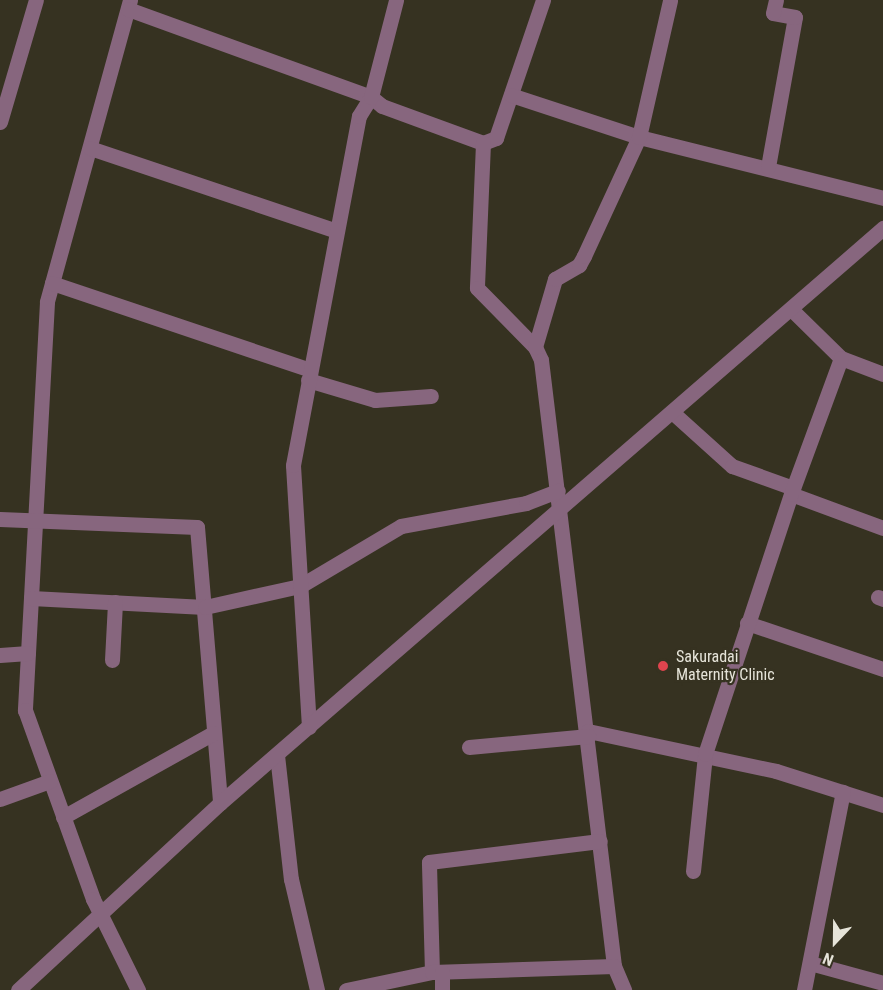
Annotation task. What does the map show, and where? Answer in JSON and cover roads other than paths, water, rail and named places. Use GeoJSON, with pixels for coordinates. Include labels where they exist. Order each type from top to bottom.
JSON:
{"type":"FeatureCollection","features":[{"type":"Feature","properties":{"kind":"street"},"geometry":{"type":"LineString","coordinates":[[0,122],[36,0]]}},
{"type":"Feature","properties":{"kind":"street"},"geometry":{"type":"LineString","coordinates":[[309,727],[293,465],[359,116],[371,97],[396,0]]}},
{"type":"Feature","properties":{"kind":"street"},"geometry":{"type":"LineString","coordinates":[[138,990],[100,912],[25,710],[47,302],[129,4],[371,97],[382,105],[483,143],[496,138],[543,0]]}},
{"type":"Feature","properties":{"kind":"street"},"geometry":{"type":"LineString","coordinates":[[535,346],[555,279],[579,265],[639,137],[670,0]]}},
{"type":"Feature","properties":{"kind":"street"},"geometry":{"type":"LineString","coordinates":[[768,167],[795,17],[773,13],[776,0]]}},
{"type":"Feature","properties":{"kind":"street"},"geometry":{"type":"LineString","coordinates":[[511,95],[639,137],[768,167],[883,198]]}},
{"type":"Feature","properties":{"kind":"street"},"geometry":{"type":"LineString","coordinates":[[483,143],[477,288],[535,346],[541,360],[588,734],[614,966],[624,990]]}},
{"type":"Feature","properties":{"kind":"street"},"geometry":{"type":"LineString","coordinates":[[90,148],[336,231]]}},
{"type":"Feature","properties":{"kind":"street"},"geometry":{"type":"LineString","coordinates":[[18,990],[220,803],[792,310],[883,228]]}},
{"type":"Feature","properties":{"kind":"street"},"geometry":{"type":"LineString","coordinates":[[52,283],[375,400],[431,396]]}},
{"type":"Feature","properties":{"kind":"street"},"geometry":{"type":"LineString","coordinates":[[792,310],[841,358],[883,374]]}},
{"type":"Feature","properties":{"kind":"street"},"geometry":{"type":"LineString","coordinates":[[693,871],[705,754],[792,491],[841,358]]}},
{"type":"Feature","properties":{"kind":"street"},"geometry":{"type":"LineString","coordinates":[[672,412],[732,466],[883,528]]}},
{"type":"Feature","properties":{"kind":"street"},"geometry":{"type":"LineString","coordinates":[[31,598],[205,607],[300,586],[401,526],[526,503],[558,491]]}},
{"type":"Feature","properties":{"kind":"street"},"geometry":{"type":"LineString","coordinates":[[0,519],[197,527],[220,803]]}},
{"type":"Feature","properties":{"kind":"street"},"geometry":{"type":"LineString","coordinates":[[112,660],[115,602]]}},
{"type":"Feature","properties":{"kind":"street"},"geometry":{"type":"LineString","coordinates":[[747,623],[883,669]]}},
{"type":"Feature","properties":{"kind":"street"},"geometry":{"type":"LineString","coordinates":[[0,655],[28,653]]}},
{"type":"Feature","properties":{"kind":"street"},"geometry":{"type":"LineString","coordinates":[[63,817],[213,733]]}},
{"type":"Feature","properties":{"kind":"street"},"geometry":{"type":"LineString","coordinates":[[469,747],[588,734],[705,754],[883,805]]}},
{"type":"Feature","properties":{"kind":"street"},"geometry":{"type":"LineString","coordinates":[[277,755],[291,879],[317,990]]}},
{"type":"Feature","properties":{"kind":"street"},"geometry":{"type":"LineString","coordinates":[[0,799],[50,780]]}},
{"type":"Feature","properties":{"kind":"street"},"geometry":{"type":"LineString","coordinates":[[804,990],[843,792]]}},
{"type":"Feature","properties":{"kind":"street"},"geometry":{"type":"LineString","coordinates":[[442,990],[437,972],[429,862],[600,841]]}},
{"type":"Feature","properties":{"kind":"street"},"geometry":{"type":"LineString","coordinates":[[810,963],[883,983]]}},
{"type":"Feature","properties":{"kind":"street"},"geometry":{"type":"LineString","coordinates":[[346,990],[437,972],[614,966]]}},
{"type":"Feature","properties":{"kind":"place","name":"Sakuradai Maternity Clinic"},"geometry":{"type":"Point","coordinates":[663,666]}}]}
